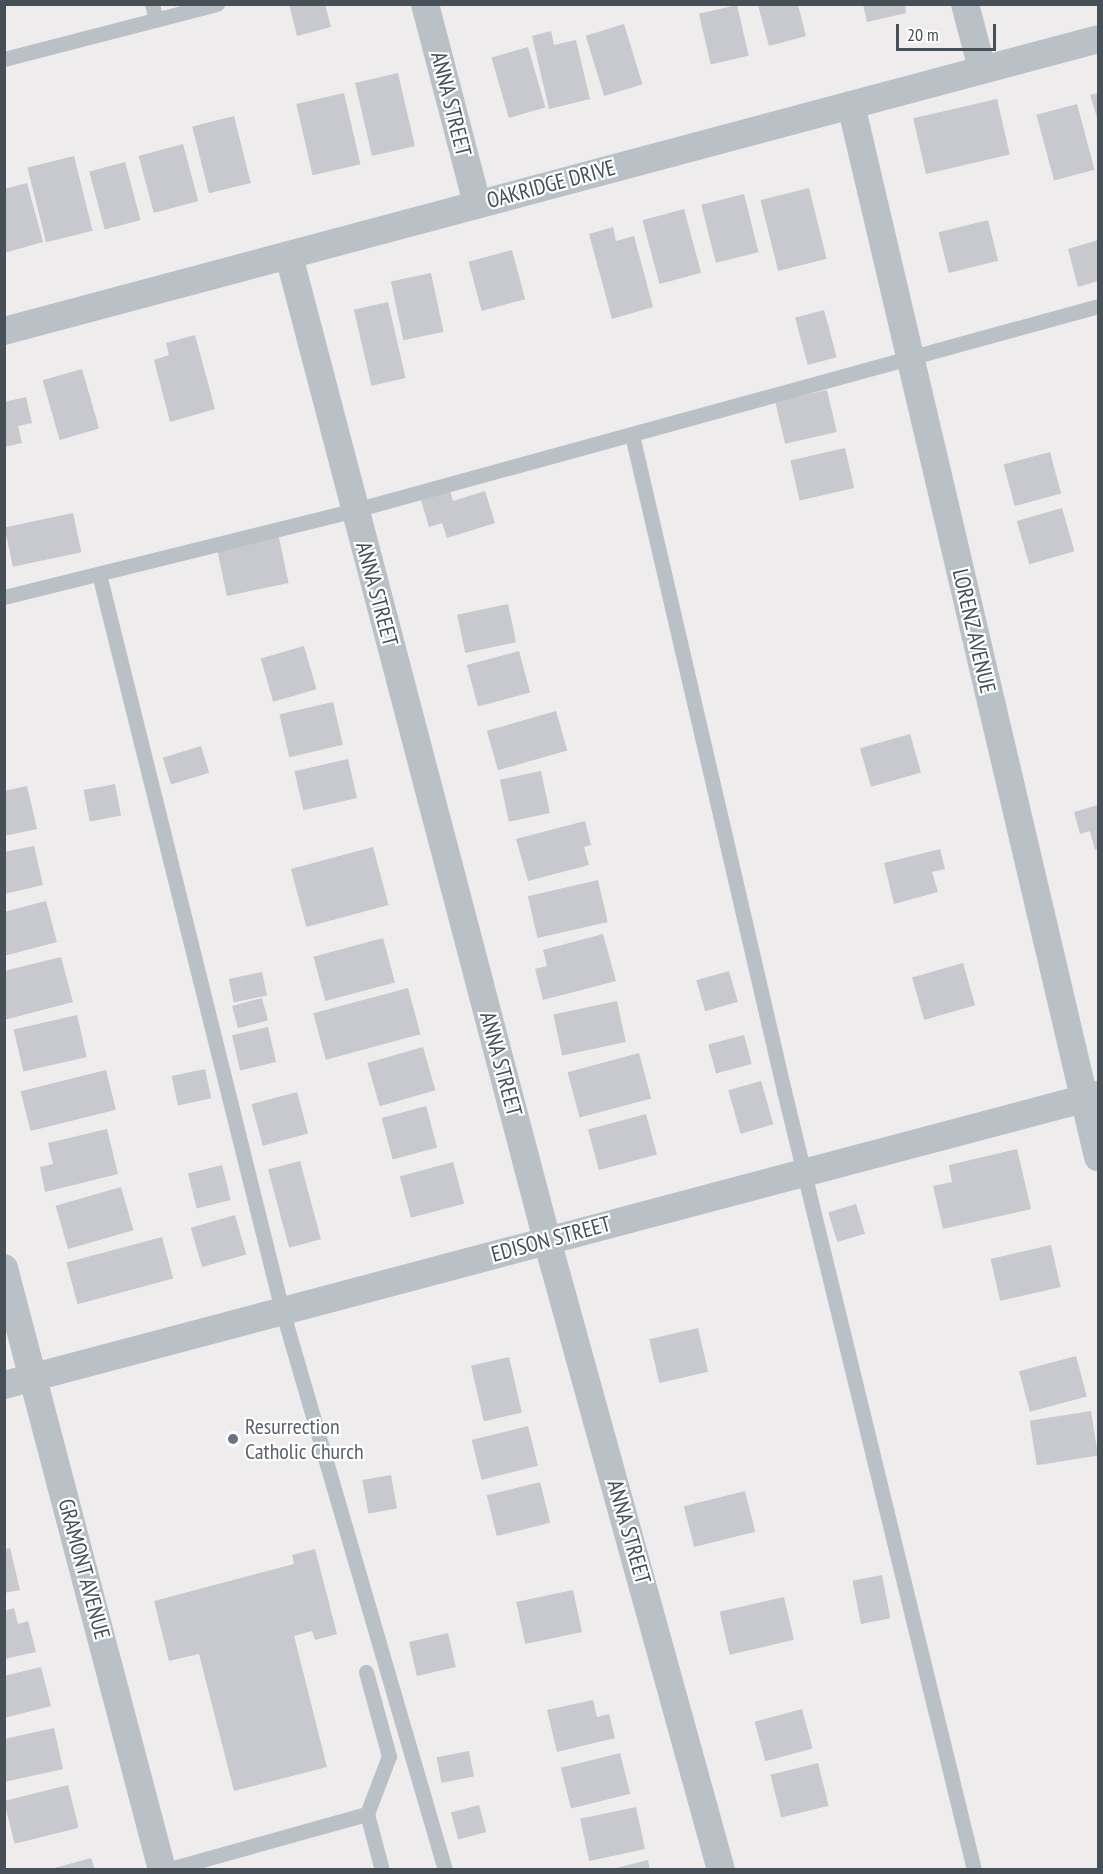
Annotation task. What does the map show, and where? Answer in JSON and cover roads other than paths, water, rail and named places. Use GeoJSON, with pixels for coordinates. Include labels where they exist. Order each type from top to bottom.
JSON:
{"type":"FeatureCollection","features":[{"type":"Feature","properties":{"kind":"street","name":"ANNA STREET"},"geometry":{"type":"LineString","coordinates":[[425,4],[477,204]]}},
{"type":"Feature","properties":{"kind":"street"},"geometry":{"type":"LineString","coordinates":[[965,4],[982,69]]}},
{"type":"Feature","properties":{"kind":"street","name":"OAKRIDGE DRIVE"},"geometry":{"type":"LineString","coordinates":[[4,331],[1098,39]]}},
{"type":"Feature","properties":{"kind":"street","name":"LORENZ AVENUE"},"geometry":{"type":"LineString","coordinates":[[851,105],[910,360],[1091,1096],[1098,1157]]}},
{"type":"Feature","properties":{"kind":"street","name":"ANNA STREET"},"geometry":{"type":"LineString","coordinates":[[288,255],[547,1240],[721,1869]]}},
{"type":"Feature","properties":{"kind":"street","name":"EDISON STREET"},"geometry":{"type":"LineString","coordinates":[[4,1385],[1091,1096]]}},
{"type":"Feature","properties":{"kind":"street","name":"GRAMONT AVENUE"},"geometry":{"type":"LineString","coordinates":[[4,1269],[164,1869]]}},
{"type":"Feature","properties":{"kind":"lane"},"geometry":{"type":"LineString","coordinates":[[152,4],[156,20]]}},
{"type":"Feature","properties":{"kind":"lane"},"geometry":{"type":"LineString","coordinates":[[4,59],[217,4]]}},
{"type":"Feature","properties":{"kind":"lane"},"geometry":{"type":"LineString","coordinates":[[4,597],[355,510],[910,360],[1098,306]]}},
{"type":"Feature","properties":{"kind":"lane"},"geometry":{"type":"LineString","coordinates":[[632,435],[974,1869]]}},
{"type":"Feature","properties":{"kind":"lane"},"geometry":{"type":"LineString","coordinates":[[99,574],[282,1310],[445,1869]]}},
{"type":"Feature","properties":{"kind":"lane"},"geometry":{"type":"LineString","coordinates":[[366,1672],[389,1756],[367,1814],[382,1869]]}},
{"type":"Feature","properties":{"kind":"lane"},"geometry":{"type":"LineString","coordinates":[[164,1869],[200,1865],[367,1814]]}},
{"type":"Feature","properties":{"kind":"place","name":"Resurrection Catholic Church"},"geometry":{"type":"Point","coordinates":[233,1439]}}]}
